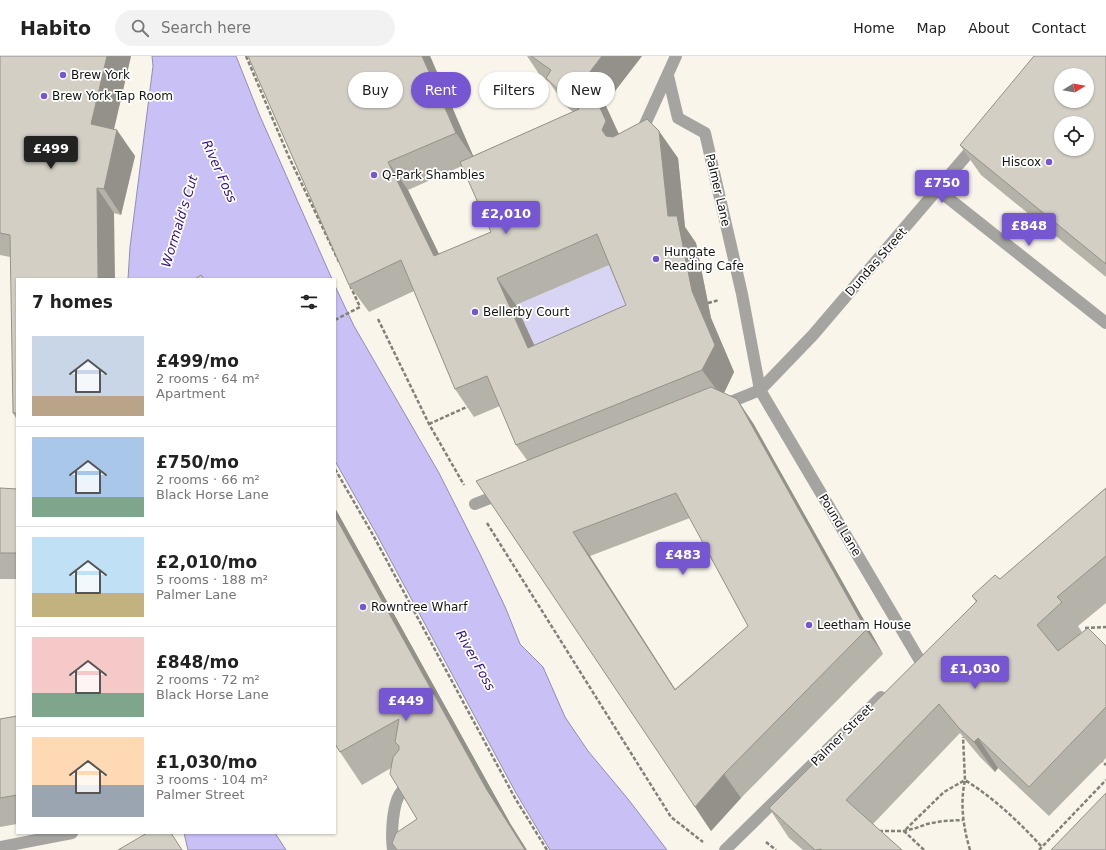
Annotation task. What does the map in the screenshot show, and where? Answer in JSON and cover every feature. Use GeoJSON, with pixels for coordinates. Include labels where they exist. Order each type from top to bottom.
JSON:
{"type":"FeatureCollection","features":[{"type":"Feature","properties":{"kind":"street"},"geometry":{"type":"LineString","coordinates":[[635,144],[676,56]]}},
{"type":"Feature","properties":{"kind":"street","name":"Palmer Lane"},"geometry":{"type":"LineString","coordinates":[[668,76],[678,118],[705,133],[742,294],[760,390]]}},
{"type":"Feature","properties":{"kind":"street","name":"Dundas Street"},"geometry":{"type":"LineString","coordinates":[[760,390],[813,335],[984,135]]}},
{"type":"Feature","properties":{"kind":"street"},"geometry":{"type":"LineString","coordinates":[[938,190],[1106,323]]}},
{"type":"Feature","properties":{"kind":"street"},"geometry":{"type":"LineString","coordinates":[[709,411],[760,390]]}},
{"type":"Feature","properties":{"kind":"street","name":"Pound Lane"},"geometry":{"type":"LineString","coordinates":[[760,390],[916,662],[930,649]]}},
{"type":"Feature","properties":{"kind":"street"},"geometry":{"type":"LineString","coordinates":[[475,504],[512,490]]}},
{"type":"Feature","properties":{"kind":"street","name":"Palmer Street"},"geometry":{"type":"LineString","coordinates":[[725,850],[891,687]]}},
{"type":"Feature","properties":{"kind":"street"},"geometry":{"type":"LineString","coordinates":[[394,850],[392,839],[394,812],[401,791],[414,780]]}},
{"type":"Feature","properties":{"kind":"street"},"geometry":{"type":"LineString","coordinates":[[0,847],[67,834]]}},
{"type":"Feature","properties":{"kind":"path"},"geometry":{"type":"LineString","coordinates":[[246,56],[288,155],[340,264]]}},
{"type":"Feature","properties":{"kind":"path"},"geometry":{"type":"LineString","coordinates":[[336,319],[360,306],[347,278]]}},
{"type":"Feature","properties":{"kind":"path"},"geometry":{"type":"LineString","coordinates":[[378,319],[429,424],[475,504],[671,817],[708,845]]}},
{"type":"Feature","properties":{"kind":"path"},"geometry":{"type":"LineString","coordinates":[[429,424],[470,406]]}},
{"type":"Feature","properties":{"kind":"path"},"geometry":{"type":"LineString","coordinates":[[336,471],[377,542],[515,798],[547,850]]}},
{"type":"Feature","properties":{"kind":"path"},"geometry":{"type":"LineString","coordinates":[[1085,628],[1106,627]]}},
{"type":"Feature","properties":{"kind":"path"},"geometry":{"type":"LineString","coordinates":[[963,737],[965,780],[962,795],[963,820],[970,850]]}},
{"type":"Feature","properties":{"kind":"path"},"geometry":{"type":"LineString","coordinates":[[1095,754],[1106,766]]}},
{"type":"Feature","properties":{"kind":"path"},"geometry":{"type":"LineString","coordinates":[[904,831],[944,792],[965,780]]}},
{"type":"Feature","properties":{"kind":"path"},"geometry":{"type":"LineString","coordinates":[[965,780],[983,791],[1012,815],[1042,847]]}},
{"type":"Feature","properties":{"kind":"path"},"geometry":{"type":"LineString","coordinates":[[1039,850],[1106,780]]}},
{"type":"Feature","properties":{"kind":"path"},"geometry":{"type":"LineString","coordinates":[[876,831],[904,831],[943,821],[963,820]]}},
{"type":"Feature","properties":{"kind":"path"},"geometry":{"type":"LineString","coordinates":[[904,831],[924,850]]}},
{"type":"Feature","properties":{"kind":"shaded area"},"geometry":{"type":"Polygon","coordinates":[[[616,262],[645,333],[546,372],[516,305],[616,262]]]}},
{"type":"Feature","properties":{"kind":"water"},"geometry":{"type":"Polygon","coordinates":[[[152,56],[236,56],[259,114],[332,278],[128,278],[130,247],[153,66],[152,56]]]}},
{"type":"Feature","properties":{"kind":"water","name":"River Foss"},"geometry":{"type":"Polygon","coordinates":[[[336,288],[354,326],[439,473],[481,556],[506,609],[520,644],[543,667],[565,717],[588,751],[628,799],[667,850],[550,850],[516,793],[377,535],[336,463],[336,288]]]}},
{"type":"Feature","properties":{"kind":"water"},"geometry":{"type":"Polygon","coordinates":[[[184,834],[276,834],[286,850],[188,850],[184,834]]]}},
{"type":"Feature","properties":{"kind":"building"},"geometry":{"type":"Polygon","coordinates":[[[0,56],[107,56],[91,124],[117,130],[104,189],[97,188],[98,278],[16,278],[16,413],[13,413],[10,235],[0,233],[0,56]]]}},
{"type":"Feature","properties":{"kind":"building"},"geometry":{"type":"Polygon","coordinates":[[[248,56],[422,56],[429,72],[411,72],[411,108],[445,108],[456,133],[388,162],[434,256],[491,232],[460,162],[579,109],[578,108],[600,108],[606,121],[602,130],[606,136],[613,137],[647,119],[659,131],[668,216],[677,216],[692,291],[715,345],[702,370],[516,445],[487,376],[455,389],[401,260],[349,285],[248,56]],[[597,234],[497,278],[528,348],[626,305],[597,234]]]}},
{"type":"Feature","properties":{"kind":"building"},"geometry":{"type":"Polygon","coordinates":[[[531,56],[602,56],[590,72],[557,72],[557,88],[549,81],[549,73],[551,70],[531,56]]]}},
{"type":"Feature","properties":{"kind":"building","name":"Hiscox"},"geometry":{"type":"Polygon","coordinates":[[[1034,56],[1106,56],[1106,264],[960,145],[1034,56]]]}},
{"type":"Feature","properties":{"kind":"building"},"geometry":{"type":"Polygon","coordinates":[[[201,275],[203,278],[196,278],[201,275]]]}},
{"type":"Feature","properties":{"kind":"building","name":"Leetham House"},"geometry":{"type":"Polygon","coordinates":[[[711,387],[737,399],[866,630],[724,774],[695,807],[476,481],[711,387]],[[676,493],[573,532],[675,690],[748,626],[676,493]]]}},
{"type":"Feature","properties":{"kind":"building"},"geometry":{"type":"Polygon","coordinates":[[[0,488],[16,489],[16,553],[0,553],[0,488]]]}},
{"type":"Feature","properties":{"kind":"building"},"geometry":{"type":"Polygon","coordinates":[[[1106,488],[1106,556],[1057,597],[1062,602],[1037,625],[1058,651],[1088,628],[1106,646],[1106,707],[1029,787],[978,738],[974,742],[959,728],[939,704],[846,800],[902,850],[815,850],[769,808],[977,601],[972,596],[995,575],[1000,579],[1106,488]]]}},
{"type":"Feature","properties":{"kind":"building","name":"Rowntree Wharf"},"geometry":{"type":"Polygon","coordinates":[[[336,518],[487,790],[525,850],[397,850],[392,843],[396,833],[417,819],[390,774],[393,757],[399,750],[399,746],[395,742],[399,719],[340,752],[336,746],[336,518]]]}},
{"type":"Feature","properties":{"kind":"building"},"geometry":{"type":"Polygon","coordinates":[[[16,716],[16,795],[0,798],[0,719],[16,716]]]}},
{"type":"Feature","properties":{"kind":"building"},"geometry":{"type":"Polygon","coordinates":[[[1106,793],[1106,850],[1051,850],[1106,793]]]}},
{"type":"Feature","properties":{"kind":"building"},"geometry":{"type":"Polygon","coordinates":[[[145,834],[172,834],[182,850],[118,850],[145,834]]]}},
{"type":"Feature","properties":{"kind":"place","name":"Brew York"},"geometry":{"type":"Point","coordinates":[63,75]}},
{"type":"Feature","properties":{"kind":"place","name":"Brew York Tap Room"},"geometry":{"type":"Point","coordinates":[44,96]}},
{"type":"Feature","properties":{"kind":"place","name":"Hiscox"},"geometry":{"type":"Point","coordinates":[1049,162]}},
{"type":"Feature","properties":{"kind":"place","name":"Q-Park Shambles"},"geometry":{"type":"Point","coordinates":[374,175]}},
{"type":"Feature","properties":{"kind":"place","name":"Hungate Reading Cafe"},"geometry":{"type":"Point","coordinates":[656,259]}},
{"type":"Feature","properties":{"kind":"place","name":"Bellerby Court"},"geometry":{"type":"Point","coordinates":[475,312]}},
{"type":"Feature","properties":{"kind":"place","name":"Rowntree Wharf"},"geometry":{"type":"Point","coordinates":[363,607]}},
{"type":"Feature","properties":{"kind":"place","name":"Leetham House"},"geometry":{"type":"Point","coordinates":[809,625]}},
{"type":"Feature","properties":{"kind":"water label","name":"Wormald's Cut"},"geometry":{"type":"Point","coordinates":[179,221]}}]}
